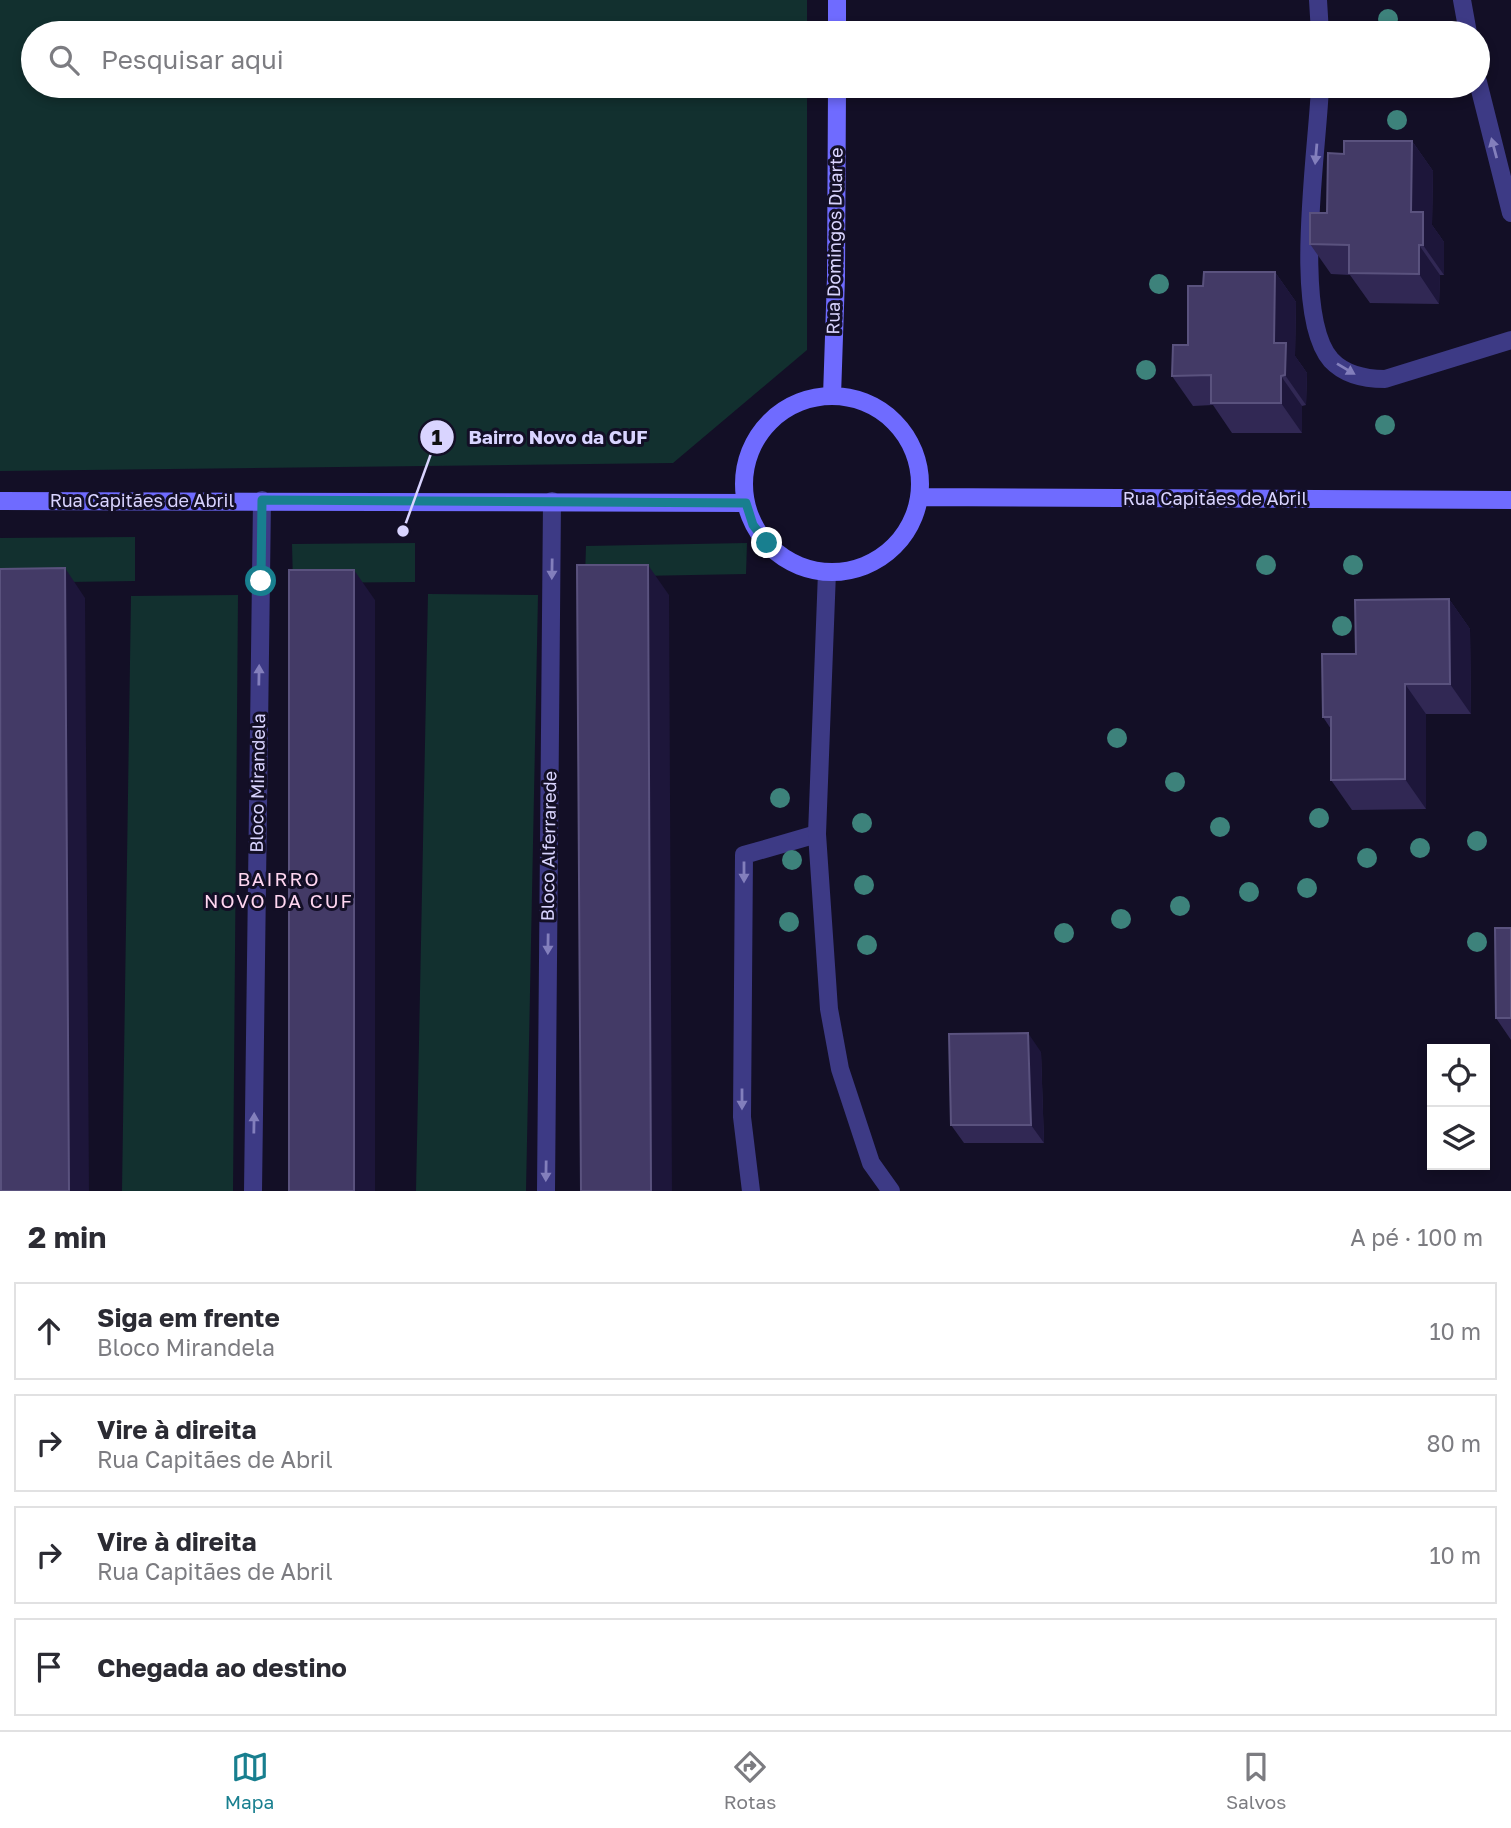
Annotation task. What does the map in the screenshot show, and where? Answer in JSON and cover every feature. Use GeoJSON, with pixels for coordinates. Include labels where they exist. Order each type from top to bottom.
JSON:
{"type":"FeatureCollection","features":[{"type":"Feature","properties":{"kind":"street"},"geometry":{"type":"LineString","coordinates":[[837,0],[837,21]]}},
{"type":"Feature","properties":{"kind":"street"},"geometry":{"type":"LineString","coordinates":[[1318,0],[1319,21]]}},
{"type":"Feature","properties":{"kind":"street"},"geometry":{"type":"LineString","coordinates":[[1462,0],[1466,21]]}},
{"type":"Feature","properties":{"kind":"street","name":"Rua Domingos Duarte"},"geometry":{"type":"LineString","coordinates":[[832,396],[837,98]]}},
{"type":"Feature","properties":{"kind":"street"},"geometry":{"type":"LineString","coordinates":[[1319,98],[1312,186],[1313,317],[1318,337],[1331,360],[1346,371],[1367,379],[1385,379],[1511,341]]}},
{"type":"Feature","properties":{"kind":"street"},"geometry":{"type":"LineString","coordinates":[[1482,98],[1511,213]]}},
{"type":"Feature","properties":{"kind":"street"},"geometry":{"type":"LineString","coordinates":[[832,396],[857,400],[880,410],[898,426],[912,448],[919,472],[919,497],[908,527],[888,552],[849,570],[827,572],[804,567],[784,558],[767,543],[753,525],[746,503],[744,481],[747,458],[757,438],[771,421],[789,407],[810,399],[832,396]]}},
{"type":"Feature","properties":{"kind":"street","name":"Rua Capitães de Abril"},"geometry":{"type":"LineString","coordinates":[[919,497],[1511,500]]}},
{"type":"Feature","properties":{"kind":"street","name":"Bloco Mirandela"},"geometry":{"type":"LineString","coordinates":[[253,1191],[262,500]]}},
{"type":"Feature","properties":{"kind":"street","name":"Rua Capitães de Abril"},"geometry":{"type":"LineString","coordinates":[[0,501],[746,503]]}},
{"type":"Feature","properties":{"kind":"street","name":"Bloco Alferrarede"},"geometry":{"type":"LineString","coordinates":[[546,1191],[552,501]]}},
{"type":"Feature","properties":{"kind":"street"},"geometry":{"type":"LineString","coordinates":[[827,572],[817,834],[829,1009],[840,1069],[871,1163],[891,1191]]}},
{"type":"Feature","properties":{"kind":"street"},"geometry":{"type":"LineString","coordinates":[[751,1191],[741,1117],[744,855],[817,834]]}},
{"type":"Feature","properties":{"kind":"green space"},"geometry":{"type":"Polygon","coordinates":[[[0,0],[807,0],[807,21],[21,21],[21,98],[807,98],[807,350],[673,463],[0,471],[0,0]]]}},
{"type":"Feature","properties":{"kind":"green space"},"geometry":{"type":"Polygon","coordinates":[[[135,537],[135,581],[0,583],[0,538],[135,537]]]}},
{"type":"Feature","properties":{"kind":"green space"},"geometry":{"type":"Polygon","coordinates":[[[415,543],[415,582],[293,583],[292,544],[415,543]]]}},
{"type":"Feature","properties":{"kind":"green space"},"geometry":{"type":"Polygon","coordinates":[[[747,543],[746,574],[585,577],[586,546],[747,543]]]}},
{"type":"Feature","properties":{"kind":"green space"},"geometry":{"type":"Polygon","coordinates":[[[428,594],[538,595],[526,1191],[416,1191],[428,594]]]}},
{"type":"Feature","properties":{"kind":"green space"},"geometry":{"type":"Polygon","coordinates":[[[238,595],[233,1191],[122,1191],[131,596],[238,595]]]}},
{"type":"Feature","properties":{"kind":"building"},"geometry":{"type":"Polygon","coordinates":[[[1344,141],[1412,141],[1411,212],[1423,212],[1423,245],[1419,245],[1419,274],[1349,273],[1349,245],[1310,244],[1310,213],[1327,213],[1328,153],[1344,154],[1344,141]]]}},
{"type":"Feature","properties":{"kind":"building"},"geometry":{"type":"Polygon","coordinates":[[[1204,272],[1275,272],[1274,343],[1286,343],[1285,375],[1281,376],[1281,403],[1211,403],[1211,375],[1172,376],[1173,345],[1188,345],[1188,286],[1203,286],[1204,272]]]}},
{"type":"Feature","properties":{"kind":"building"},"geometry":{"type":"Polygon","coordinates":[[[577,565],[648,565],[651,1191],[581,1191],[577,565]]]}},
{"type":"Feature","properties":{"kind":"building"},"geometry":{"type":"Polygon","coordinates":[[[65,568],[69,1191],[1,1191],[0,569],[65,568]]]}},
{"type":"Feature","properties":{"kind":"building"},"geometry":{"type":"Polygon","coordinates":[[[289,570],[354,570],[354,1191],[289,1191],[289,570]]]}},
{"type":"Feature","properties":{"kind":"building"},"geometry":{"type":"Polygon","coordinates":[[[1449,599],[1450,684],[1405,684],[1405,779],[1331,780],[1331,717],[1323,717],[1322,654],[1356,654],[1355,600],[1449,599]]]}},
{"type":"Feature","properties":{"kind":"building"},"geometry":{"type":"Polygon","coordinates":[[[1495,928],[1511,928],[1511,1018],[1496,1018],[1495,928]]]}},
{"type":"Feature","properties":{"kind":"building"},"geometry":{"type":"Polygon","coordinates":[[[1028,1033],[1031,1125],[951,1125],[949,1034],[1028,1033]]]}},
{"type":"Feature","properties":{"kind":"place","name":"Bairro Novo da CUF"},"geometry":{"type":"Point","coordinates":[403,531]}},
{"type":"Feature","properties":{"kind":"district","name":"BAIRRO NOVO DA CUF"},"geometry":{"type":"Point","coordinates":[279,890]}},
{"type":"Feature","properties":{"kind":"route"},"geometry":{"type":"LineString","coordinates":[[261,581],[262,500],[746,503],[753,525],[767,543]]}}]}
